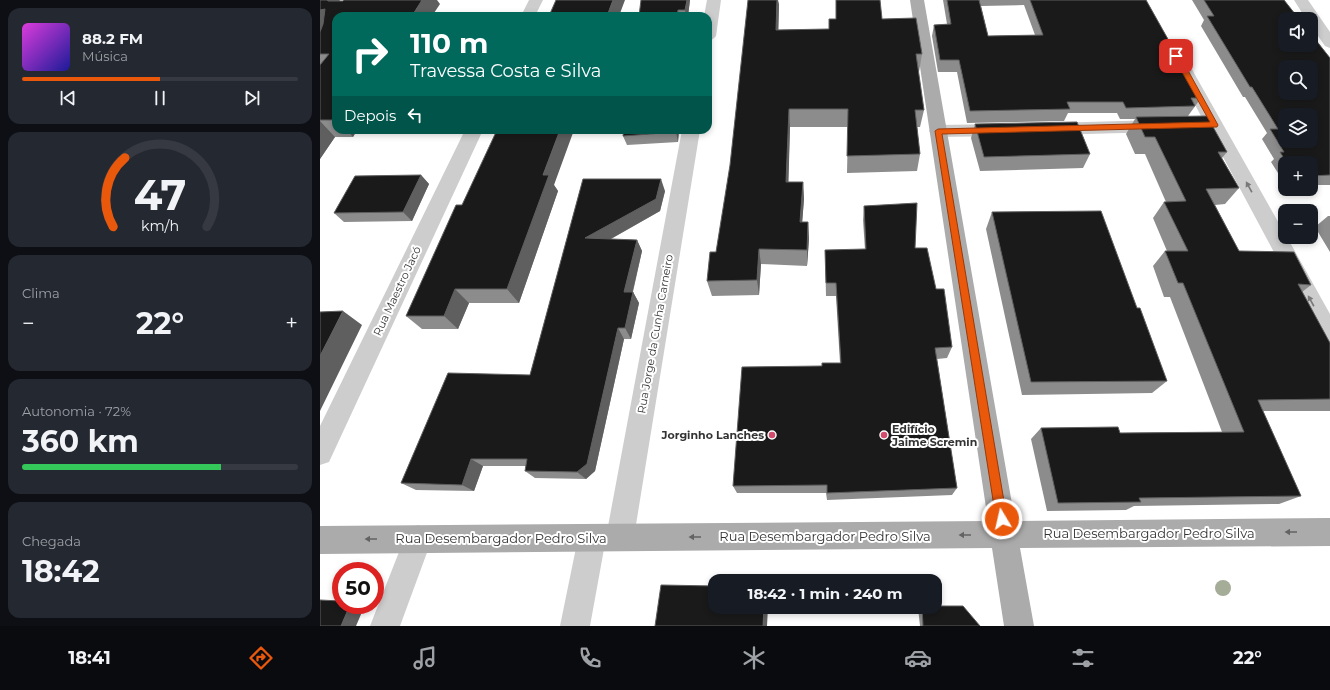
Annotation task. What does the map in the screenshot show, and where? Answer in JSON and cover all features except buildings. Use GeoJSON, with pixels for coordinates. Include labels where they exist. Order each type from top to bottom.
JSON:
{"type":"FeatureCollection","features":[{"type":"Feature","properties":{"kind":"main road"},"geometry":{"type":"LineString","coordinates":[[917,0],[1019,626]]}},
{"type":"Feature","properties":{"kind":"main road","name":"Rua Desembargador Pedro Silva"},"geometry":{"type":"LineString","coordinates":[[320,540],[1330,532]]}},
{"type":"Feature","properties":{"kind":"street"},"geometry":{"type":"LineString","coordinates":[[530,12],[536,0]]}},
{"type":"Feature","properties":{"kind":"street"},"geometry":{"type":"LineString","coordinates":[[712,12],[714,0]]}},
{"type":"Feature","properties":{"kind":"street"},"geometry":{"type":"LineString","coordinates":[[1301,0],[1330,43]]}},
{"type":"Feature","properties":{"kind":"street"},"geometry":{"type":"LineString","coordinates":[[1176,56],[1207,125],[1330,335]]}},
{"type":"Feature","properties":{"kind":"street"},"geometry":{"type":"LineString","coordinates":[[938,131],[1175,126]]}},
{"type":"Feature","properties":{"kind":"street","name":"Rua Maestro Jacó"},"geometry":{"type":"LineString","coordinates":[[320,453],[472,134]]}},
{"type":"Feature","properties":{"kind":"street","name":"Rua Jorge da Cunha Carneiro"},"geometry":{"type":"LineString","coordinates":[[620,537],[690,134]]}},
{"type":"Feature","properties":{"kind":"street"},"geometry":{"type":"LineString","coordinates":[[575,626],[592,538]]}},
{"type":"Feature","properties":{"kind":"street"},"geometry":{"type":"LineString","coordinates":[[385,626],[418,539]]}},
{"type":"Feature","properties":{"kind":"place","name":"Jorginho Lanches"},"geometry":{"type":"Point","coordinates":[772,435]}},
{"type":"Feature","properties":{"kind":"place","name":"Edifício Jaime Scremin"},"geometry":{"type":"Point","coordinates":[884,435]}},
{"type":"Feature","properties":{"kind":"route"},"geometry":{"type":"LineString","coordinates":[[1002,519],[938,131],[1214,125],[1176,56]]}}]}
